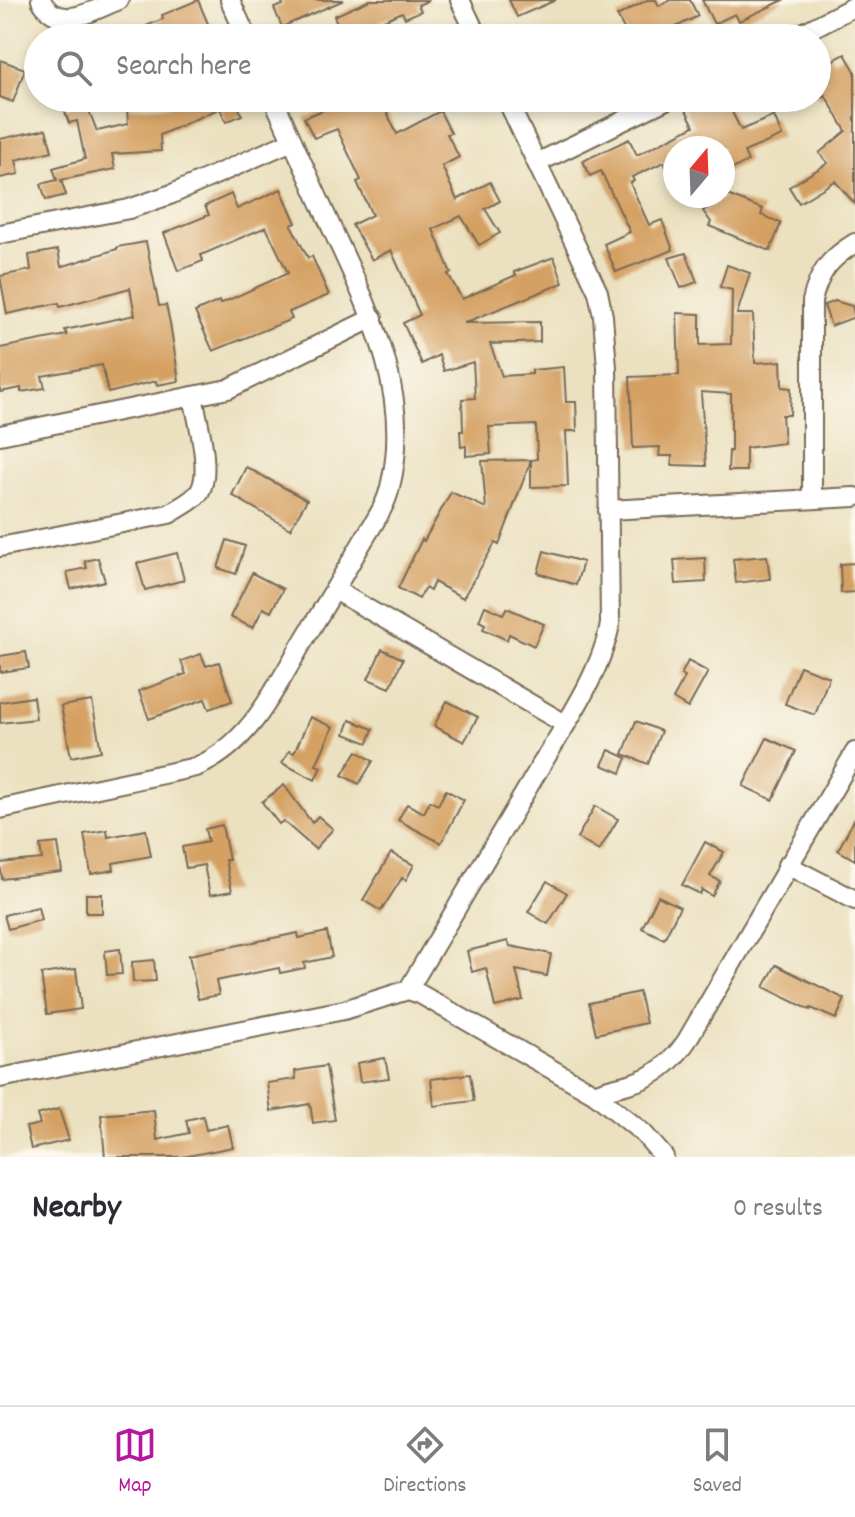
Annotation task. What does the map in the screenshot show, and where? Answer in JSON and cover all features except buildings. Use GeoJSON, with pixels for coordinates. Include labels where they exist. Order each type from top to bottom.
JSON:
{"type":"FeatureCollection","features":[{"type":"Feature","properties":{"kind":"street"},"geometry":{"type":"LineString","coordinates":[[41,0],[49,12],[62,18],[75,18],[119,0]]}},
{"type":"Feature","properties":{"kind":"street"},"geometry":{"type":"LineString","coordinates":[[230,0],[241,24]]}},
{"type":"Feature","properties":{"kind":"street"},"geometry":{"type":"LineString","coordinates":[[460,0],[471,24]]}},
{"type":"Feature","properties":{"kind":"street"},"geometry":{"type":"LineString","coordinates":[[820,24],[855,6]]}},
{"type":"Feature","properties":{"kind":"street"},"geometry":{"type":"LineString","coordinates":[[0,809],[196,767],[215,760],[257,718],[335,590],[390,489],[396,453],[396,412],[373,318],[279,112]]}},
{"type":"Feature","properties":{"kind":"street"},"geometry":{"type":"LineString","coordinates":[[408,990],[565,724],[607,640],[610,624],[607,368],[603,316],[598,292],[513,112]]}},
{"type":"Feature","properties":{"kind":"street"},"geometry":{"type":"LineString","coordinates":[[537,163],[641,112]]}},
{"type":"Feature","properties":{"kind":"street"},"geometry":{"type":"LineString","coordinates":[[0,234],[129,209],[172,194],[292,141]]}},
{"type":"Feature","properties":{"kind":"street"},"geometry":{"type":"LineString","coordinates":[[812,499],[812,301],[825,266],[855,243]]}},
{"type":"Feature","properties":{"kind":"street"},"geometry":{"type":"LineString","coordinates":[[0,435],[228,389],[373,318]]}},
{"type":"Feature","properties":{"kind":"street"},"geometry":{"type":"LineString","coordinates":[[0,547],[169,514],[189,501],[200,491],[203,475],[203,452],[193,396]]}},
{"type":"Feature","properties":{"kind":"street"},"geometry":{"type":"LineString","coordinates":[[608,510],[855,497]]}},
{"type":"Feature","properties":{"kind":"street"},"geometry":{"type":"LineString","coordinates":[[335,590],[565,724]]}},
{"type":"Feature","properties":{"kind":"street"},"geometry":{"type":"LineString","coordinates":[[595,1094],[664,1069],[676,1056],[855,752]]}},
{"type":"Feature","properties":{"kind":"street"},"geometry":{"type":"LineString","coordinates":[[787,865],[855,900]]}},
{"type":"Feature","properties":{"kind":"street"},"geometry":{"type":"LineString","coordinates":[[0,1078],[344,1010],[408,990],[595,1094],[643,1133],[664,1157]]}}]}
